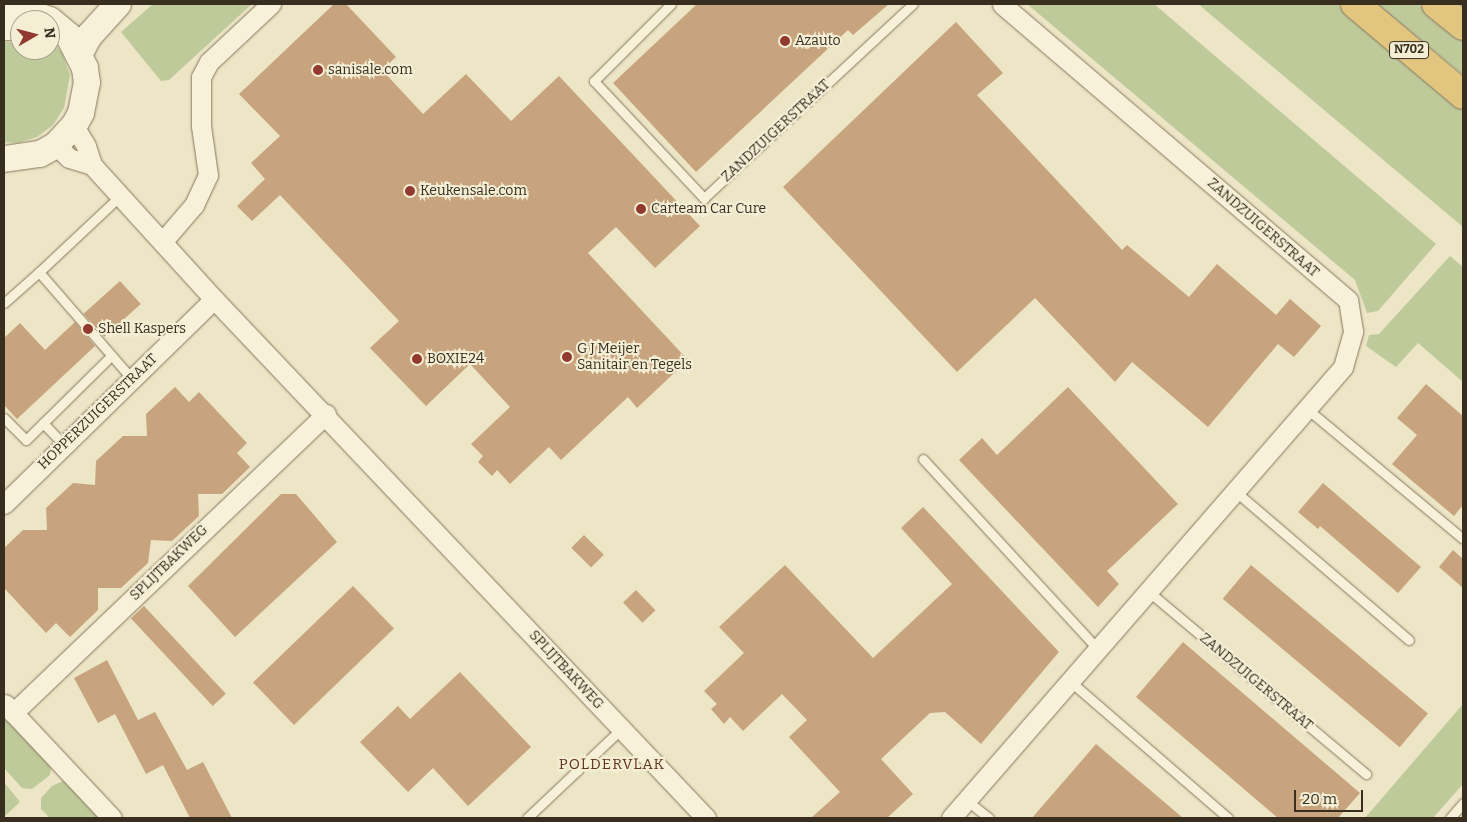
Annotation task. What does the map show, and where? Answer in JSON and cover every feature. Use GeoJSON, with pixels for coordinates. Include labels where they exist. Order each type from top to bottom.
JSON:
{"type":"FeatureCollection","features":[{"type":"Feature","properties":{"kind":"highway","name":"N702"},"geometry":{"type":"LineString","coordinates":[[1355,4],[1463,95]]}},
{"type":"Feature","properties":{"kind":"highway"},"geometry":{"type":"LineString","coordinates":[[1436,4],[1463,26]]}},
{"type":"Feature","properties":{"kind":"main road"},"geometry":{"type":"LineString","coordinates":[[80,53],[89,36],[118,4]]}},
{"type":"Feature","properties":{"kind":"main road"},"geometry":{"type":"LineString","coordinates":[[4,159],[40,154],[56,145],[74,126],[85,98],[87,83],[80,53],[69,36],[60,29]]}},
{"type":"Feature","properties":{"kind":"street"},"geometry":{"type":"LineString","coordinates":[[163,241],[194,205],[208,175],[201,126],[201,77],[209,62],[271,4]]}},
{"type":"Feature","properties":{"kind":"street","name":"ZANDZUIGERSTRAAT"},"geometry":{"type":"LineString","coordinates":[[951,818],[1071,682],[1147,590],[1234,490],[1343,368],[1353,331],[1348,300],[1002,4]]}},
{"type":"Feature","properties":{"kind":"street","name":"SPLIJTBAKWEG"},"geometry":{"type":"LineString","coordinates":[[74,126],[86,146],[92,165],[214,299],[326,414],[706,818]]}},
{"type":"Feature","properties":{"kind":"street","name":"SPLIJTBAKWEG"},"geometry":{"type":"LineString","coordinates":[[56,145],[69,158],[92,165]]}},
{"type":"Feature","properties":{"kind":"street","name":"HOPPERZUIGERSTRAAT"},"geometry":{"type":"LineString","coordinates":[[4,504],[214,299]]}},
{"type":"Feature","properties":{"kind":"street","name":"SPLIJTBAKWEG"},"geometry":{"type":"LineString","coordinates":[[8,708],[326,414]]}},
{"type":"Feature","properties":{"kind":"street"},"geometry":{"type":"LineString","coordinates":[[8,708],[112,818]]}},
{"type":"Feature","properties":{"kind":"lane","name":"ZANDZUIGERSTRAAT"},"geometry":{"type":"LineString","coordinates":[[671,4],[594,81],[704,198],[913,4]]}},
{"type":"Feature","properties":{"kind":"lane"},"geometry":{"type":"LineString","coordinates":[[4,303],[120,196]]}},
{"type":"Feature","properties":{"kind":"lane"},"geometry":{"type":"LineString","coordinates":[[39,272],[132,379]]}},
{"type":"Feature","properties":{"kind":"lane"},"geometry":{"type":"LineString","coordinates":[[4,418],[26,440],[112,356]]}},
{"type":"Feature","properties":{"kind":"lane"},"geometry":{"type":"LineString","coordinates":[[1306,408],[1463,539]]}},
{"type":"Feature","properties":{"kind":"lane"},"geometry":{"type":"LineString","coordinates":[[43,423],[64,445]]}},
{"type":"Feature","properties":{"kind":"lane"},"geometry":{"type":"LineString","coordinates":[[923,459],[1098,649]]}},
{"type":"Feature","properties":{"kind":"lane"},"geometry":{"type":"LineString","coordinates":[[1234,490],[1409,640]]}},
{"type":"Feature","properties":{"kind":"lane","name":"ZANDZUIGERSTRAAT"},"geometry":{"type":"LineString","coordinates":[[1147,590],[1366,774]]}},
{"type":"Feature","properties":{"kind":"lane"},"geometry":{"type":"LineString","coordinates":[[1071,682],[1228,818]]}},
{"type":"Feature","properties":{"kind":"lane"},"geometry":{"type":"LineString","coordinates":[[527,818],[621,729]]}},
{"type":"Feature","properties":{"kind":"lane"},"geometry":{"type":"LineString","coordinates":[[966,800],[989,818]]}},
{"type":"Feature","properties":{"kind":"lane"},"geometry":{"type":"LineString","coordinates":[[1450,818],[1463,803]]}},
{"type":"Feature","properties":{"kind":"green space"},"geometry":{"type":"Polygon","coordinates":[[[153,4],[252,4],[169,80],[161,81],[121,32],[153,4]]]}},
{"type":"Feature","properties":{"kind":"green space"},"geometry":{"type":"Polygon","coordinates":[[[1027,4],[1154,4],[1436,244],[1378,311],[1367,313],[1355,280],[1027,4]]]}},
{"type":"Feature","properties":{"kind":"green space"},"geometry":{"type":"Polygon","coordinates":[[[1198,4],[1338,4],[1463,108],[1463,227],[1198,4]]]}},
{"type":"Feature","properties":{"kind":"green space"},"geometry":{"type":"Polygon","coordinates":[[[1377,4],[1418,4],[1463,41],[1463,75],[1377,4]]]}},
{"type":"Feature","properties":{"kind":"green space"},"geometry":{"type":"Polygon","coordinates":[[[4,42],[10,42],[10,60],[60,60],[60,50],[70,75],[64,108],[53,125],[37,137],[17,143],[4,142],[4,42]]]}},
{"type":"Feature","properties":{"kind":"green space"},"geometry":{"type":"Polygon","coordinates":[[[1450,256],[1463,267],[1463,382],[1418,343],[1396,367],[1366,346],[1369,335],[1379,334],[1450,256]]]}},
{"type":"Feature","properties":{"kind":"green space"},"geometry":{"type":"Polygon","coordinates":[[[1463,704],[1463,784],[1433,818],[1365,818],[1463,704]]]}},
{"type":"Feature","properties":{"kind":"green space"},"geometry":{"type":"Polygon","coordinates":[[[4,713],[51,768],[50,775],[32,789],[22,788],[4,768],[4,713]]]}},
{"type":"Feature","properties":{"kind":"green space"},"geometry":{"type":"Polygon","coordinates":[[[63,781],[69,784],[101,818],[50,818],[41,809],[41,798],[52,786],[63,781]]]}},
{"type":"Feature","properties":{"kind":"green space"},"geometry":{"type":"Polygon","coordinates":[[[4,782],[20,802],[4,817],[4,782]]]}},
{"type":"Feature","properties":{"kind":"building"},"geometry":{"type":"Polygon","coordinates":[[[334,4],[346,4],[396,57],[382,70],[423,114],[466,74],[511,121],[559,76],[700,226],[655,268],[616,227],[588,253],[688,360],[637,408],[628,397],[561,460],[549,447],[510,484],[497,470],[492,476],[478,462],[483,456],[471,444],[510,407],[470,364],[426,406],[370,348],[399,321],[280,195],[252,221],[237,206],[265,179],[251,163],[280,136],[239,94],[334,4]]]}},
{"type":"Feature","properties":{"kind":"building"},"geometry":{"type":"Polygon","coordinates":[[[697,4],[889,4],[853,35],[848,30],[696,172],[613,83],[697,4]]]}},
{"type":"Feature","properties":{"kind":"building"},"geometry":{"type":"Polygon","coordinates":[[[956,22],[1003,73],[977,95],[1122,250],[1127,245],[1189,297],[1217,264],[1276,315],[1290,299],[1321,326],[1294,357],[1278,344],[1208,427],[1132,362],[1115,382],[1035,298],[957,372],[783,187],[956,22]]]}},
{"type":"Feature","properties":{"kind":"building"},"geometry":{"type":"Polygon","coordinates":[[[120,281],[141,304],[104,337],[84,314],[120,281]]]}},
{"type":"Feature","properties":{"kind":"building"},"geometry":{"type":"Polygon","coordinates":[[[75,322],[95,346],[17,419],[4,405],[4,338],[20,323],[45,350],[75,322]]]}},
{"type":"Feature","properties":{"kind":"building"},"geometry":{"type":"Polygon","coordinates":[[[1426,384],[1463,416],[1463,505],[1454,516],[1392,464],[1417,435],[1397,418],[1426,384]]]}},
{"type":"Feature","properties":{"kind":"building"},"geometry":{"type":"Polygon","coordinates":[[[175,387],[189,402],[199,392],[247,443],[237,453],[250,467],[222,494],[198,494],[199,516],[172,541],[151,540],[148,563],[121,588],[98,588],[98,610],[70,637],[56,623],[46,633],[4,588],[4,548],[23,530],[47,530],[46,508],[73,483],[95,485],[96,461],[123,436],[147,436],[146,414],[175,387]]]}},
{"type":"Feature","properties":{"kind":"building"},"geometry":{"type":"Polygon","coordinates":[[[1068,387],[1178,504],[1107,571],[1119,584],[1098,607],[959,460],[982,438],[997,455],[1068,387]]]}},
{"type":"Feature","properties":{"kind":"building"},"geometry":{"type":"Polygon","coordinates":[[[1323,483],[1421,567],[1398,593],[1320,526],[1318,529],[1298,512],[1323,483]]]}},
{"type":"Feature","properties":{"kind":"building"},"geometry":{"type":"Polygon","coordinates":[[[281,494],[296,494],[337,542],[235,637],[188,586],[281,494]]]}},
{"type":"Feature","properties":{"kind":"building"},"geometry":{"type":"Polygon","coordinates":[[[923,507],[1059,652],[981,744],[945,712],[930,713],[881,759],[913,794],[887,818],[811,818],[840,792],[789,737],[807,720],[782,694],[743,731],[730,717],[724,724],[711,709],[717,704],[704,691],[744,653],[719,627],[785,565],[873,658],[952,584],[901,528],[923,507]]]}},
{"type":"Feature","properties":{"kind":"building"},"geometry":{"type":"Polygon","coordinates":[[[584,535],[604,555],[591,568],[571,548],[584,535]]]}},
{"type":"Feature","properties":{"kind":"building"},"geometry":{"type":"Polygon","coordinates":[[[1453,550],[1463,559],[1463,588],[1439,567],[1453,550]]]}},
{"type":"Feature","properties":{"kind":"building"},"geometry":{"type":"Polygon","coordinates":[[[1251,565],[1428,713],[1400,747],[1223,599],[1251,565]]]}},
{"type":"Feature","properties":{"kind":"building"},"geometry":{"type":"Polygon","coordinates":[[[353,586],[394,628],[294,725],[253,683],[353,586]]]}},
{"type":"Feature","properties":{"kind":"building"},"geometry":{"type":"Polygon","coordinates":[[[636,590],[655,610],[643,623],[623,603],[636,590]]]}},
{"type":"Feature","properties":{"kind":"building"},"geometry":{"type":"Polygon","coordinates":[[[144,606],[226,694],[213,706],[131,618],[144,606]]]}},
{"type":"Feature","properties":{"kind":"building"},"geometry":{"type":"Polygon","coordinates":[[[1183,642],[1360,793],[1338,818],[1278,818],[1136,697],[1183,642]]]}},
{"type":"Feature","properties":{"kind":"building"},"geometry":{"type":"Polygon","coordinates":[[[107,660],[138,720],[155,712],[187,770],[203,762],[232,818],[190,818],[163,765],[146,774],[115,714],[98,723],[74,678],[107,660]]]}},
{"type":"Feature","properties":{"kind":"building"},"geometry":{"type":"Polygon","coordinates":[[[460,672],[531,747],[468,806],[433,768],[408,792],[360,742],[398,706],[410,719],[460,672]]]}},
{"type":"Feature","properties":{"kind":"building"},"geometry":{"type":"Polygon","coordinates":[[[1096,744],[1183,818],[1032,818],[1096,744]]]}},
{"type":"Feature","properties":{"kind":"place","name":"Azauto"},"geometry":{"type":"Point","coordinates":[785,41]}},
{"type":"Feature","properties":{"kind":"place","name":"sanisale.com"},"geometry":{"type":"Point","coordinates":[318,70]}},
{"type":"Feature","properties":{"kind":"place","name":"Keukensale.com"},"geometry":{"type":"Point","coordinates":[410,191]}},
{"type":"Feature","properties":{"kind":"place","name":"Carteam Car Cure"},"geometry":{"type":"Point","coordinates":[641,209]}},
{"type":"Feature","properties":{"kind":"place","name":"Shell Kaspers"},"geometry":{"type":"Point","coordinates":[88,329]}},
{"type":"Feature","properties":{"kind":"place","name":"G J Meijer Sanitair en Tegels"},"geometry":{"type":"Point","coordinates":[567,357]}},
{"type":"Feature","properties":{"kind":"place","name":"BOXIE24"},"geometry":{"type":"Point","coordinates":[417,359]}},
{"type":"Feature","properties":{"kind":"district","name":"POLDERVLAK"},"geometry":{"type":"Point","coordinates":[612,765]}}]}
